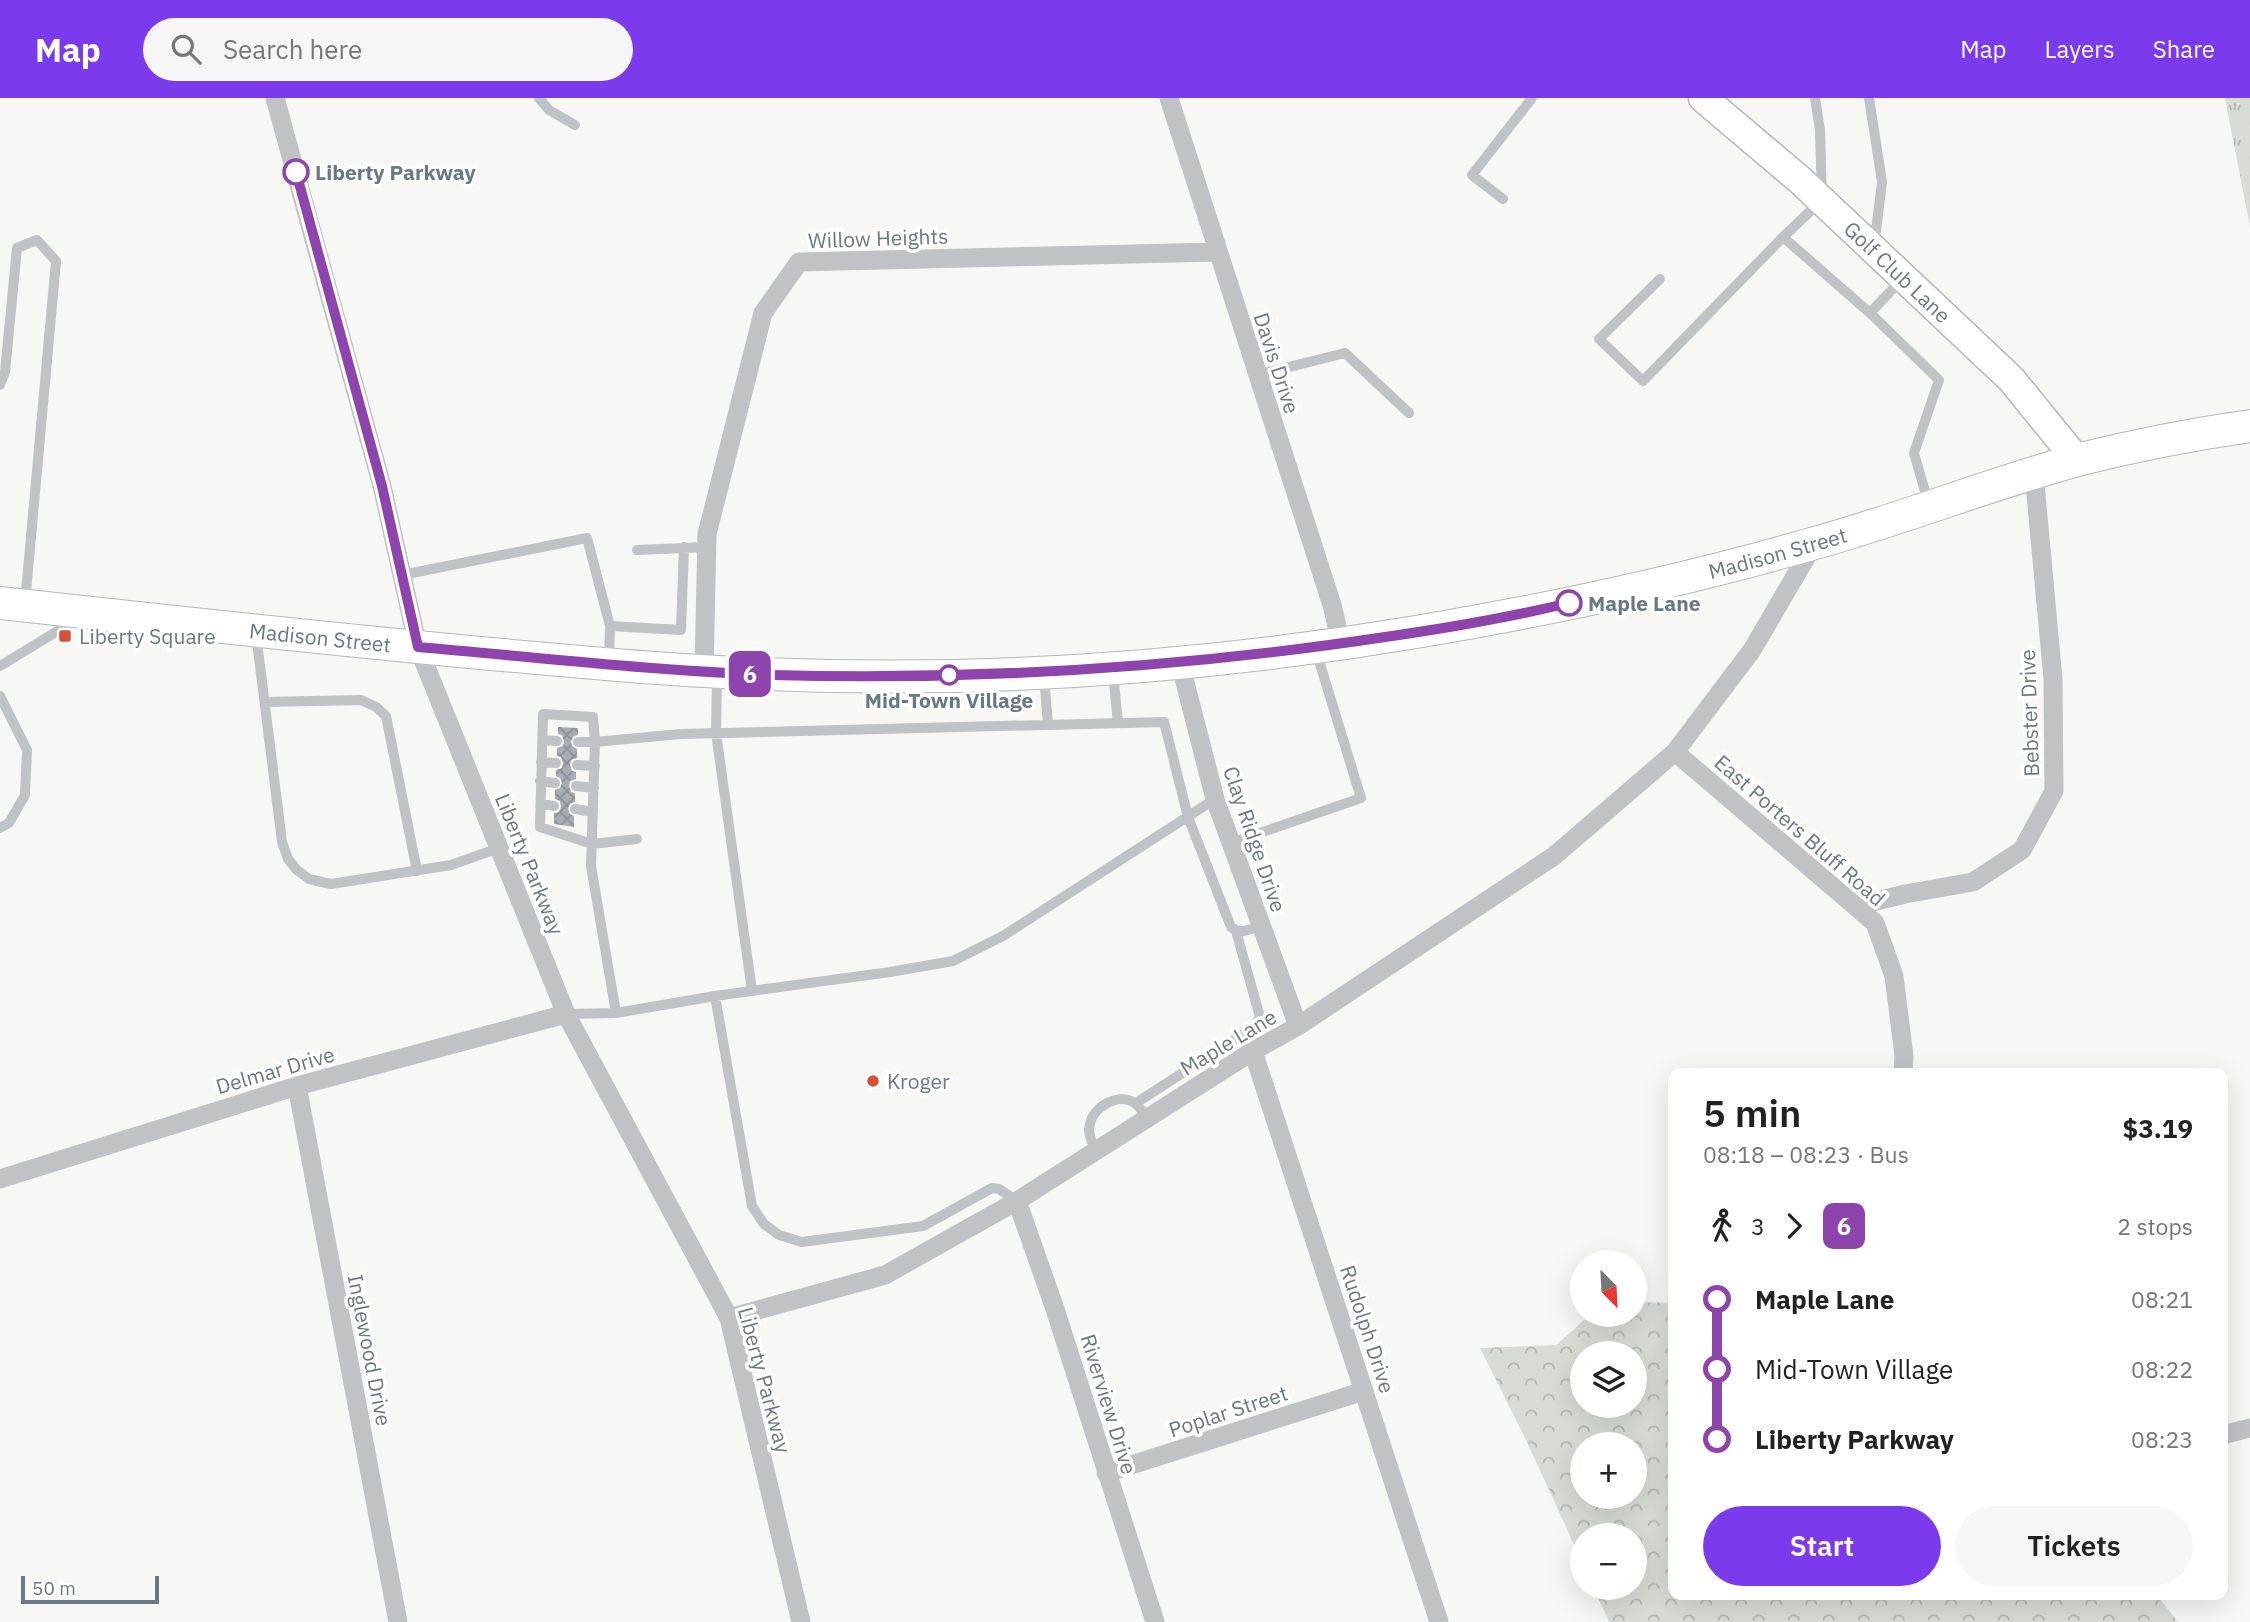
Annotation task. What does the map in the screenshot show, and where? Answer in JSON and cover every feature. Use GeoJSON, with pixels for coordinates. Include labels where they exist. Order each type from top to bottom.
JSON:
{"type":"FeatureCollection","features":[{"type":"Feature","properties":{"kind":"main road","name":"Madison Street"},"geometry":{"type":"LineString","coordinates":[[12,605],[418,647],[711,672],[856,677],[1044,672],[1180,663],[1412,633],[1539,610],[1737,565],[1814,544],[2077,460],[2166,439],[2250,426]]}},
{"type":"Feature","properties":{"kind":"street","name":"Liberty Parkway"},"geometry":{"type":"LineString","coordinates":[[275,98],[382,486],[418,647],[566,1014],[729,1318],[801,1622]]}},
{"type":"Feature","properties":{"kind":"street","name":"Davis Drive"},"geometry":{"type":"LineString","coordinates":[[1169,98],[1332,606],[1328,645]]}},
{"type":"Feature","properties":{"kind":"street","name":"Golf Club Lane"},"geometry":{"type":"LineString","coordinates":[[1703,98],[1822,200],[2011,379],[2077,460]]}},
{"type":"Feature","properties":{"kind":"street","name":"Willow Heights"},"geometry":{"type":"LineString","coordinates":[[711,672],[705,619],[708,534],[763,313],[800,262],[1217,252]]}},
{"type":"Feature","properties":{"kind":"street","name":"Bebster Drive"},"geometry":{"type":"LineString","coordinates":[[1856,906],[1973,882],[2022,850],[2054,791],[2053,680],[2034,473]]}},
{"type":"Feature","properties":{"kind":"street","name":"Maple Lane"},"geometry":{"type":"LineString","coordinates":[[729,1318],[885,1275],[1017,1200],[1096,1150],[1141,1110],[1297,1026],[1554,856],[1675,752],[1752,650],[1814,544]]}},
{"type":"Feature","properties":{"kind":"street","name":"Clay Ridge Drive"},"geometry":{"type":"LineString","coordinates":[[1180,663],[1215,799],[1297,1026]]}},
{"type":"Feature","properties":{"kind":"street","name":"East Porters Bluff Road"},"geometry":{"type":"LineString","coordinates":[[1675,752],[1875,923],[1894,976],[1903,1068]]}},
{"type":"Feature","properties":{"kind":"street","name":"Delmar Drive"},"geometry":{"type":"LineString","coordinates":[[0,1179],[297,1086],[566,1014]]}},
{"type":"Feature","properties":{"kind":"street","name":"Rudolph Drive"},"geometry":{"type":"LineString","coordinates":[[1253,1051],[1439,1622]]}},
{"type":"Feature","properties":{"kind":"street","name":"Inglewood Drive"},"geometry":{"type":"LineString","coordinates":[[297,1086],[398,1622]]}},
{"type":"Feature","properties":{"kind":"street","name":"Riverview Drive"},"geometry":{"type":"LineString","coordinates":[[1017,1200],[1055,1306],[1155,1622]]}},
{"type":"Feature","properties":{"kind":"street","name":"Poplar Street"},"geometry":{"type":"LineString","coordinates":[[1106,1473],[1364,1391]]}},
{"type":"Feature","properties":{"kind":"street"},"geometry":{"type":"LineString","coordinates":[[2228,1434],[2250,1429]]}},
{"type":"Feature","properties":{"kind":"lane"},"geometry":{"type":"LineString","coordinates":[[539,98],[549,110],[575,125]]}},
{"type":"Feature","properties":{"kind":"lane"},"geometry":{"type":"LineString","coordinates":[[1503,198],[1472,175],[1532,98]]}},
{"type":"Feature","properties":{"kind":"lane"},"geometry":{"type":"LineString","coordinates":[[1660,279],[1599,339],[1643,381],[1822,200],[1820,130],[1815,98]]}},
{"type":"Feature","properties":{"kind":"lane"},"geometry":{"type":"LineString","coordinates":[[1870,98],[1882,182],[1874,250]]}},
{"type":"Feature","properties":{"kind":"lane"},"geometry":{"type":"LineString","coordinates":[[1783,237],[1870,313],[1940,380],[1914,453],[1929,506]]}},
{"type":"Feature","properties":{"kind":"lane"},"geometry":{"type":"LineString","coordinates":[[0,385],[5,372],[17,248],[37,240],[56,261],[12,605]]}},
{"type":"Feature","properties":{"kind":"lane"},"geometry":{"type":"LineString","coordinates":[[1870,313],[1903,277]]}},
{"type":"Feature","properties":{"kind":"lane"},"geometry":{"type":"LineString","coordinates":[[1257,375],[1345,353],[1409,413]]}},
{"type":"Feature","properties":{"kind":"lane"},"geometry":{"type":"LineString","coordinates":[[402,575],[587,538],[610,626],[609,664]]}},
{"type":"Feature","properties":{"kind":"lane"},"geometry":{"type":"LineString","coordinates":[[610,626],[681,630],[684,547]]}},
{"type":"Feature","properties":{"kind":"lane"},"geometry":{"type":"LineString","coordinates":[[637,550],[707,547]]}},
{"type":"Feature","properties":{"kind":"lane"},"geometry":{"type":"LineString","coordinates":[[0,666],[89,612]]}},
{"type":"Feature","properties":{"kind":"lane"},"geometry":{"type":"LineString","coordinates":[[682,618],[705,619]]}},
{"type":"Feature","properties":{"kind":"lane"},"geometry":{"type":"LineString","coordinates":[[256,630],[282,842],[288,859],[297,870],[309,879],[331,884],[451,865],[499,848]]}},
{"type":"Feature","properties":{"kind":"lane"},"geometry":{"type":"LineString","coordinates":[[1231,844],[1361,798],[1328,645]]}},
{"type":"Feature","properties":{"kind":"lane"},"geometry":{"type":"LineString","coordinates":[[1113,668],[1118,723]]}},
{"type":"Feature","properties":{"kind":"lane"},"geometry":{"type":"LineString","coordinates":[[711,672],[716,733],[752,991]]}},
{"type":"Feature","properties":{"kind":"lane"},"geometry":{"type":"LineString","coordinates":[[1044,672],[1048,725]]}},
{"type":"Feature","properties":{"kind":"lane"},"geometry":{"type":"LineString","coordinates":[[0,696],[27,750],[25,795],[9,823],[0,828]]}},
{"type":"Feature","properties":{"kind":"lane"},"geometry":{"type":"LineString","coordinates":[[265,702],[361,700],[376,707],[386,716],[417,871]]}},
{"type":"Feature","properties":{"kind":"lane"},"geometry":{"type":"LineString","coordinates":[[617,1013],[591,866],[592,844],[594,788],[595,742],[593,717],[544,714],[540,827],[592,844],[637,839]]}},
{"type":"Feature","properties":{"kind":"lane"},"geometry":{"type":"LineString","coordinates":[[578,742],[680,734],[1164,722],[1188,817],[1231,927],[1242,932],[1261,926]]}},
{"type":"Feature","properties":{"kind":"lane"},"geometry":{"type":"LineString","coordinates":[[543,740],[557,741]]}},
{"type":"Feature","properties":{"kind":"lane"},"geometry":{"type":"LineString","coordinates":[[541,762],[556,763]]}},
{"type":"Feature","properties":{"kind":"lane"},"geometry":{"type":"LineString","coordinates":[[577,765],[594,766]]}},
{"type":"Feature","properties":{"kind":"lane"},"geometry":{"type":"LineString","coordinates":[[540,781],[555,783]]}},
{"type":"Feature","properties":{"kind":"lane"},"geometry":{"type":"LineString","coordinates":[[576,786],[594,788]]}},
{"type":"Feature","properties":{"kind":"lane"},"geometry":{"type":"LineString","coordinates":[[566,1014],[617,1013],[953,961],[1003,936],[1215,799]]}},
{"type":"Feature","properties":{"kind":"lane"},"geometry":{"type":"LineString","coordinates":[[541,803],[554,806]]}},
{"type":"Feature","properties":{"kind":"lane"},"geometry":{"type":"LineString","coordinates":[[575,809],[593,812]]}},
{"type":"Feature","properties":{"kind":"lane"},"geometry":{"type":"LineString","coordinates":[[1096,1150],[1090,1137],[1089,1124],[1096,1111],[1114,1100],[1123,1098],[1141,1110],[1254,1027],[1261,1017],[1236,931]]}},
{"type":"Feature","properties":{"kind":"lane"},"geometry":{"type":"LineString","coordinates":[[715,996],[752,1206],[764,1224],[779,1235],[802,1241],[923,1226],[992,1188],[999,1189],[1017,1200]]}},
{"type":"Feature","properties":{"kind":"green space"},"geometry":{"type":"Polygon","coordinates":[[[2225,98],[2250,98],[2250,227],[2225,98]]]}},
{"type":"Feature","properties":{"kind":"green space"},"geometry":{"type":"Polygon","coordinates":[[[1647,1302],[1668,1303],[1668,1600],[2161,1600],[2178,1622],[1609,1622],[1599,1600],[1647,1600],[1647,1523],[1570,1523],[1570,1536],[1480,1348],[1556,1345],[1576,1327],[1647,1327],[1647,1302]]]}},
{"type":"Feature","properties":{"kind":"building"},"geometry":{"type":"Polygon","coordinates":[[[558,727],[578,728],[578,735],[571,741],[572,746],[577,749],[577,758],[571,760],[570,765],[572,771],[576,772],[576,779],[570,781],[569,786],[571,792],[575,793],[575,802],[568,808],[574,816],[574,827],[554,824],[554,813],[559,812],[561,807],[560,801],[555,799],[555,790],[560,788],[562,783],[556,776],[556,770],[562,768],[563,763],[561,757],[557,756],[557,748],[563,746],[564,741],[562,735],[558,734],[558,727]]]}},
{"type":"Feature","properties":{"kind":"bus line","name":"6"},"geometry":{"type":"LineString","coordinates":[[296,172],[382,486],[418,647],[769,675],[856,677],[1030,673],[1180,663],[1268,653],[1412,633],[1569,603]]}},
{"type":"Feature","properties":{"kind":"place","name":"Liberty Parkway"},"geometry":{"type":"Point","coordinates":[296,172]}},
{"type":"Feature","properties":{"kind":"place","name":"Maple Lane"},"geometry":{"type":"Point","coordinates":[1569,603]}},
{"type":"Feature","properties":{"kind":"place","name":"Liberty Square"},"geometry":{"type":"Point","coordinates":[65,636]}},
{"type":"Feature","properties":{"kind":"place","name":"Mid-Town Village"},"geometry":{"type":"Point","coordinates":[949,675]}},
{"type":"Feature","properties":{"kind":"place","name":"Kroger"},"geometry":{"type":"Point","coordinates":[873,1081]}}]}
